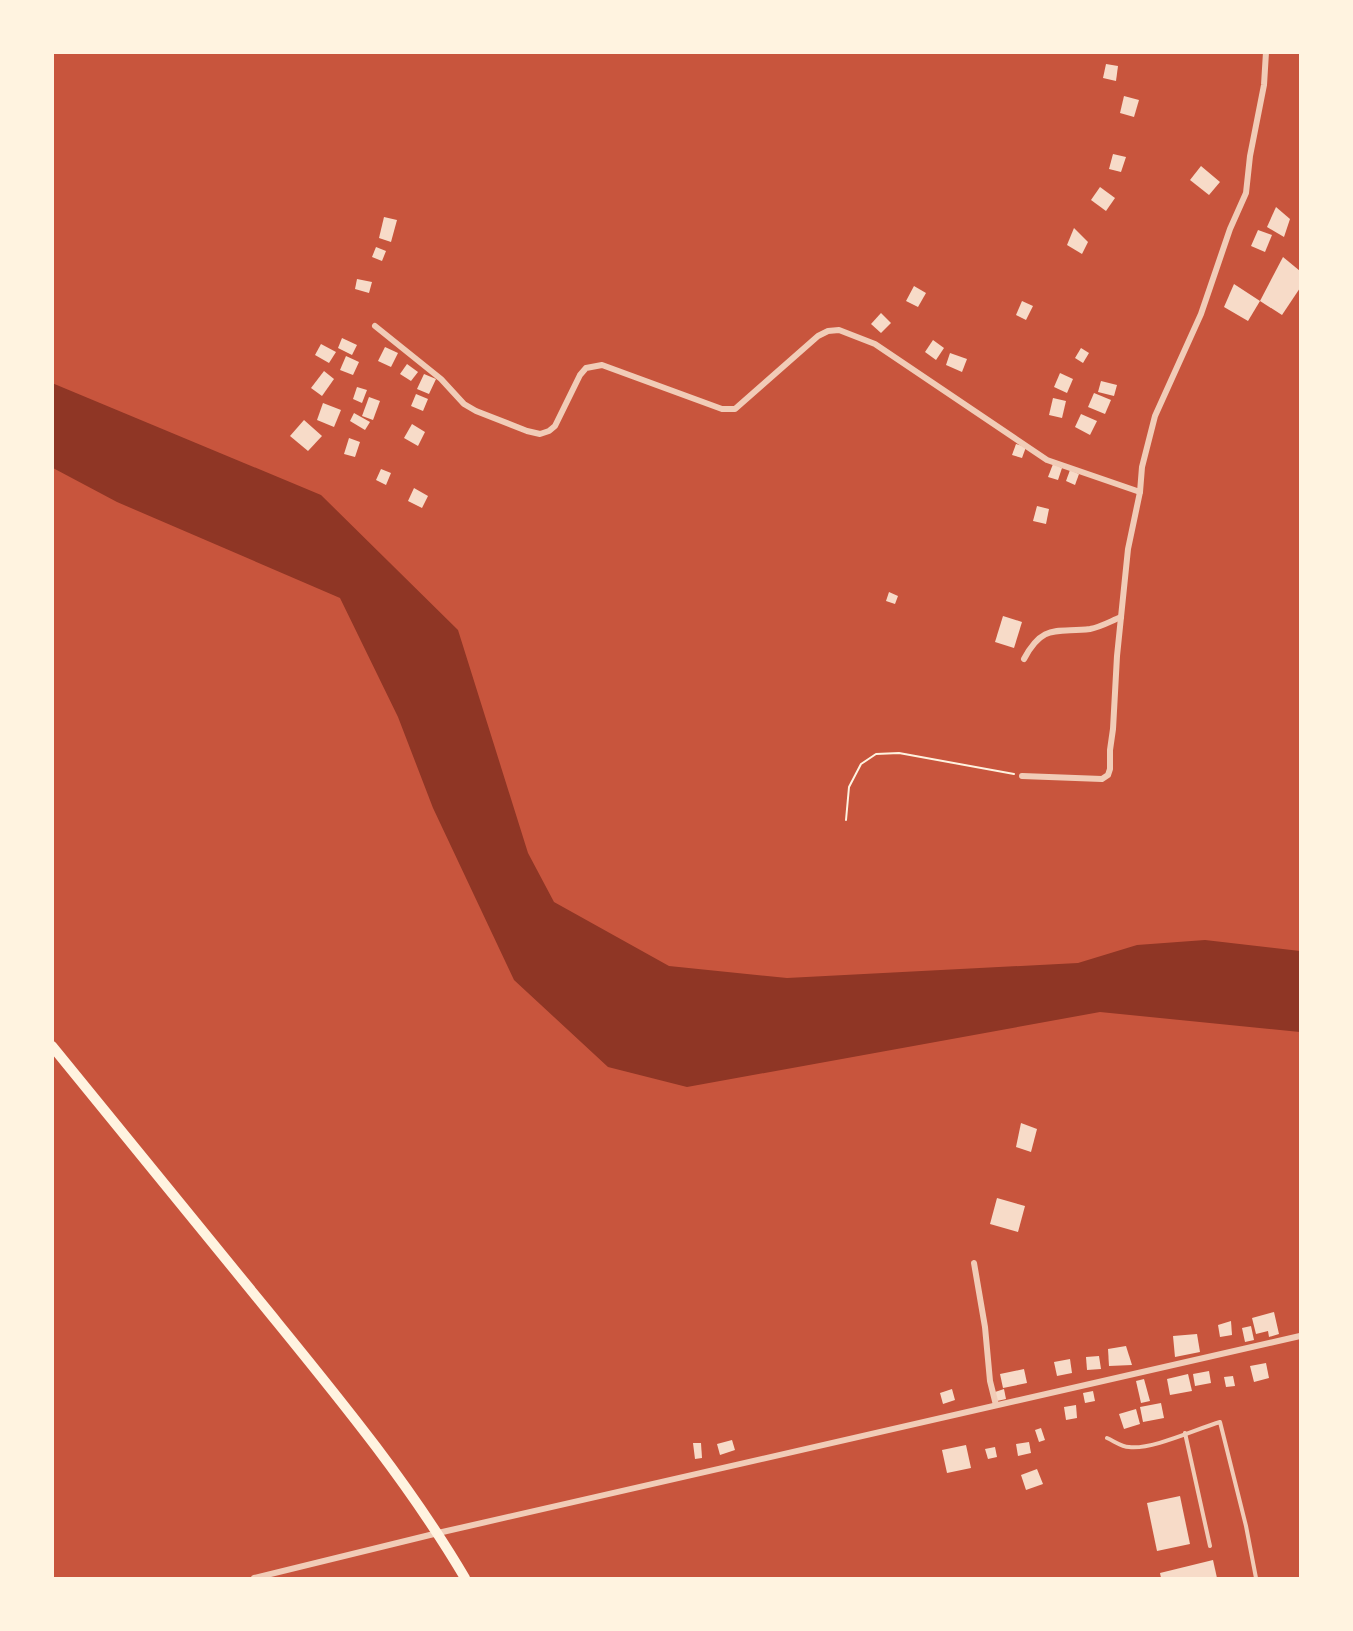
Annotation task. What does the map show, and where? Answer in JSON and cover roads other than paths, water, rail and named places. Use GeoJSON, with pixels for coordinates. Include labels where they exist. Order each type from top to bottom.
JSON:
{"type":"FeatureCollection","features":[{"type":"Feature","properties":{"kind":"main road"},"geometry":{"type":"LineString","coordinates":[[52,1046],[396,1472],[438,1533],[465,1578]]}},
{"type":"Feature","properties":{"kind":"street"},"geometry":{"type":"LineString","coordinates":[[1022,776],[1102,779],[1108,775],[1128,549],[1140,492],[1142,467],[1155,416],[1201,314],[1245,193],[1264,85],[1266,52]]}},
{"type":"Feature","properties":{"kind":"street"},"geometry":{"type":"LineString","coordinates":[[375,326],[441,379],[464,404],[514,427],[540,434],[555,426],[580,375],[586,368],[602,365],[722,409],[735,409],[818,336],[828,331],[839,330],[875,344],[1047,460],[1140,492]]}},
{"type":"Feature","properties":{"kind":"street"},"geometry":{"type":"LineString","coordinates":[[1024,659],[1032,644],[1050,631],[1093,628],[1121,616]]}},
{"type":"Feature","properties":{"kind":"street"},"geometry":{"type":"LineString","coordinates":[[974,1263],[985,1327],[990,1381],[996,1405]]}},
{"type":"Feature","properties":{"kind":"street"},"geometry":{"type":"LineString","coordinates":[[254,1578],[438,1533],[1300,1336]]}},
{"type":"Feature","properties":{"kind":"lane"},"geometry":{"type":"LineString","coordinates":[[1107,1438],[1128,1447],[1161,1442],[1220,1422],[1246,1526],[1256,1578]]}},
{"type":"Feature","properties":{"kind":"lane"},"geometry":{"type":"LineString","coordinates":[[1185,1433],[1210,1546]]}}]}
